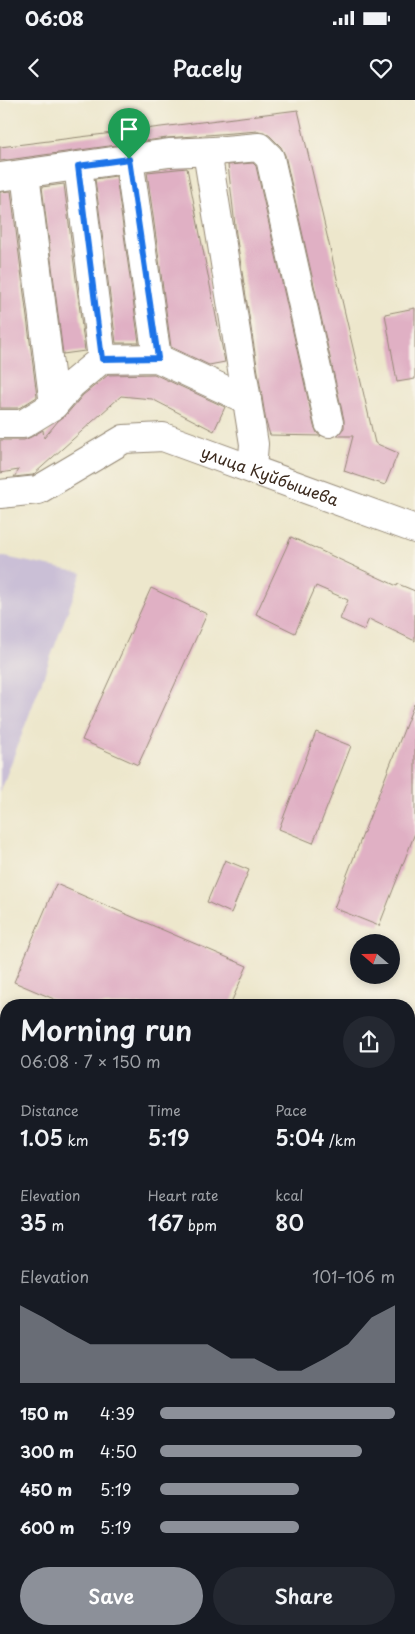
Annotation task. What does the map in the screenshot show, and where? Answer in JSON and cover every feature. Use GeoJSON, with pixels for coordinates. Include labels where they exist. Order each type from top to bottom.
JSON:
{"type":"FeatureCollection","features":[{"type":"Feature","properties":{"kind":"street"},"geometry":{"type":"LineString","coordinates":[[54,405],[12,175],[169,154],[259,148],[270,158],[329,423]]}},
{"type":"Feature","properties":{"kind":"street"},"geometry":{"type":"LineString","coordinates":[[214,151],[209,164],[248,400],[254,444],[252,469]]}},
{"type":"Feature","properties":{"kind":"street"},"geometry":{"type":"LineString","coordinates":[[129,159],[158,358]]}},
{"type":"Feature","properties":{"kind":"street"},"geometry":{"type":"LineString","coordinates":[[78,166],[102,359]]}},
{"type":"Feature","properties":{"kind":"street"},"geometry":{"type":"LineString","coordinates":[[0,424],[23,424],[54,405],[72,384],[102,359],[158,358],[248,400]]}},
{"type":"Feature","properties":{"kind":"street","name":"улица Куйбышева"},"geometry":{"type":"LineString","coordinates":[[0,494],[38,490],[124,439],[163,437],[415,529]]}},
{"type":"Feature","properties":{"kind":"shaded area"},"geometry":{"type":"Polygon","coordinates":[[[0,556],[82,573],[0,793],[0,556]]]}},
{"type":"Feature","properties":{"kind":"building"},"geometry":{"type":"Polygon","coordinates":[[[298,110],[375,443],[398,453],[385,485],[344,471],[353,436],[337,436],[344,428],[344,420],[285,155],[281,147],[270,136],[258,131],[167,138],[0,161],[0,147],[298,110]]]}},
{"type":"Feature","properties":{"kind":"building"},"geometry":{"type":"Polygon","coordinates":[[[253,163],[256,166],[314,426],[317,433],[321,436],[270,435],[266,422],[236,234],[228,165],[253,163]]]}},
{"type":"Feature","properties":{"kind":"building"},"geometry":{"type":"Polygon","coordinates":[[[187,168],[225,362],[209,365],[171,347],[147,172],[187,168]]]}},
{"type":"Feature","properties":{"kind":"building"},"geometry":{"type":"Polygon","coordinates":[[[116,176],[139,343],[116,343],[95,179],[116,176]]]}},
{"type":"Feature","properties":{"kind":"building"},"geometry":{"type":"Polygon","coordinates":[[[64,184],[85,351],[63,354],[42,187],[64,184]]]}},
{"type":"Feature","properties":{"kind":"building"},"geometry":{"type":"Polygon","coordinates":[[[11,191],[37,397],[19,408],[0,408],[0,192],[11,191]]]}},
{"type":"Feature","properties":{"kind":"building"},"geometry":{"type":"Polygon","coordinates":[[[415,308],[415,379],[397,382],[385,314],[415,308]]]}},
{"type":"Feature","properties":{"kind":"building"},"geometry":{"type":"Polygon","coordinates":[[[154,374],[225,407],[214,431],[152,399],[121,396],[33,475],[14,477],[19,470],[0,473],[0,440],[24,440],[43,430],[44,438],[83,395],[108,375],[154,374]]]}},
{"type":"Feature","properties":{"kind":"building"},"geometry":{"type":"Polygon","coordinates":[[[291,537],[397,586],[398,584],[415,591],[415,641],[369,619],[364,630],[340,619],[348,600],[316,586],[295,633],[256,614],[291,537]]]}},
{"type":"Feature","properties":{"kind":"building"},"geometry":{"type":"Polygon","coordinates":[[[151,588],[207,614],[138,765],[82,740],[151,588]]]}},
{"type":"Feature","properties":{"kind":"building"},"geometry":{"type":"Polygon","coordinates":[[[414,704],[415,833],[379,926],[334,908],[414,704]]]}},
{"type":"Feature","properties":{"kind":"building"},"geometry":{"type":"Polygon","coordinates":[[[316,732],[351,746],[313,843],[279,829],[316,732]]]}},
{"type":"Feature","properties":{"kind":"building"},"geometry":{"type":"Polygon","coordinates":[[[225,860],[249,870],[231,913],[207,902],[225,860]]]}},
{"type":"Feature","properties":{"kind":"building"},"geometry":{"type":"Polygon","coordinates":[[[56,884],[247,966],[233,999],[54,999],[14,982],[56,884]]]}},
{"type":"Feature","properties":{"kind":"route"},"geometry":{"type":"LineString","coordinates":[[129,159],[158,358],[102,359],[78,166],[129,159]]}}]}
